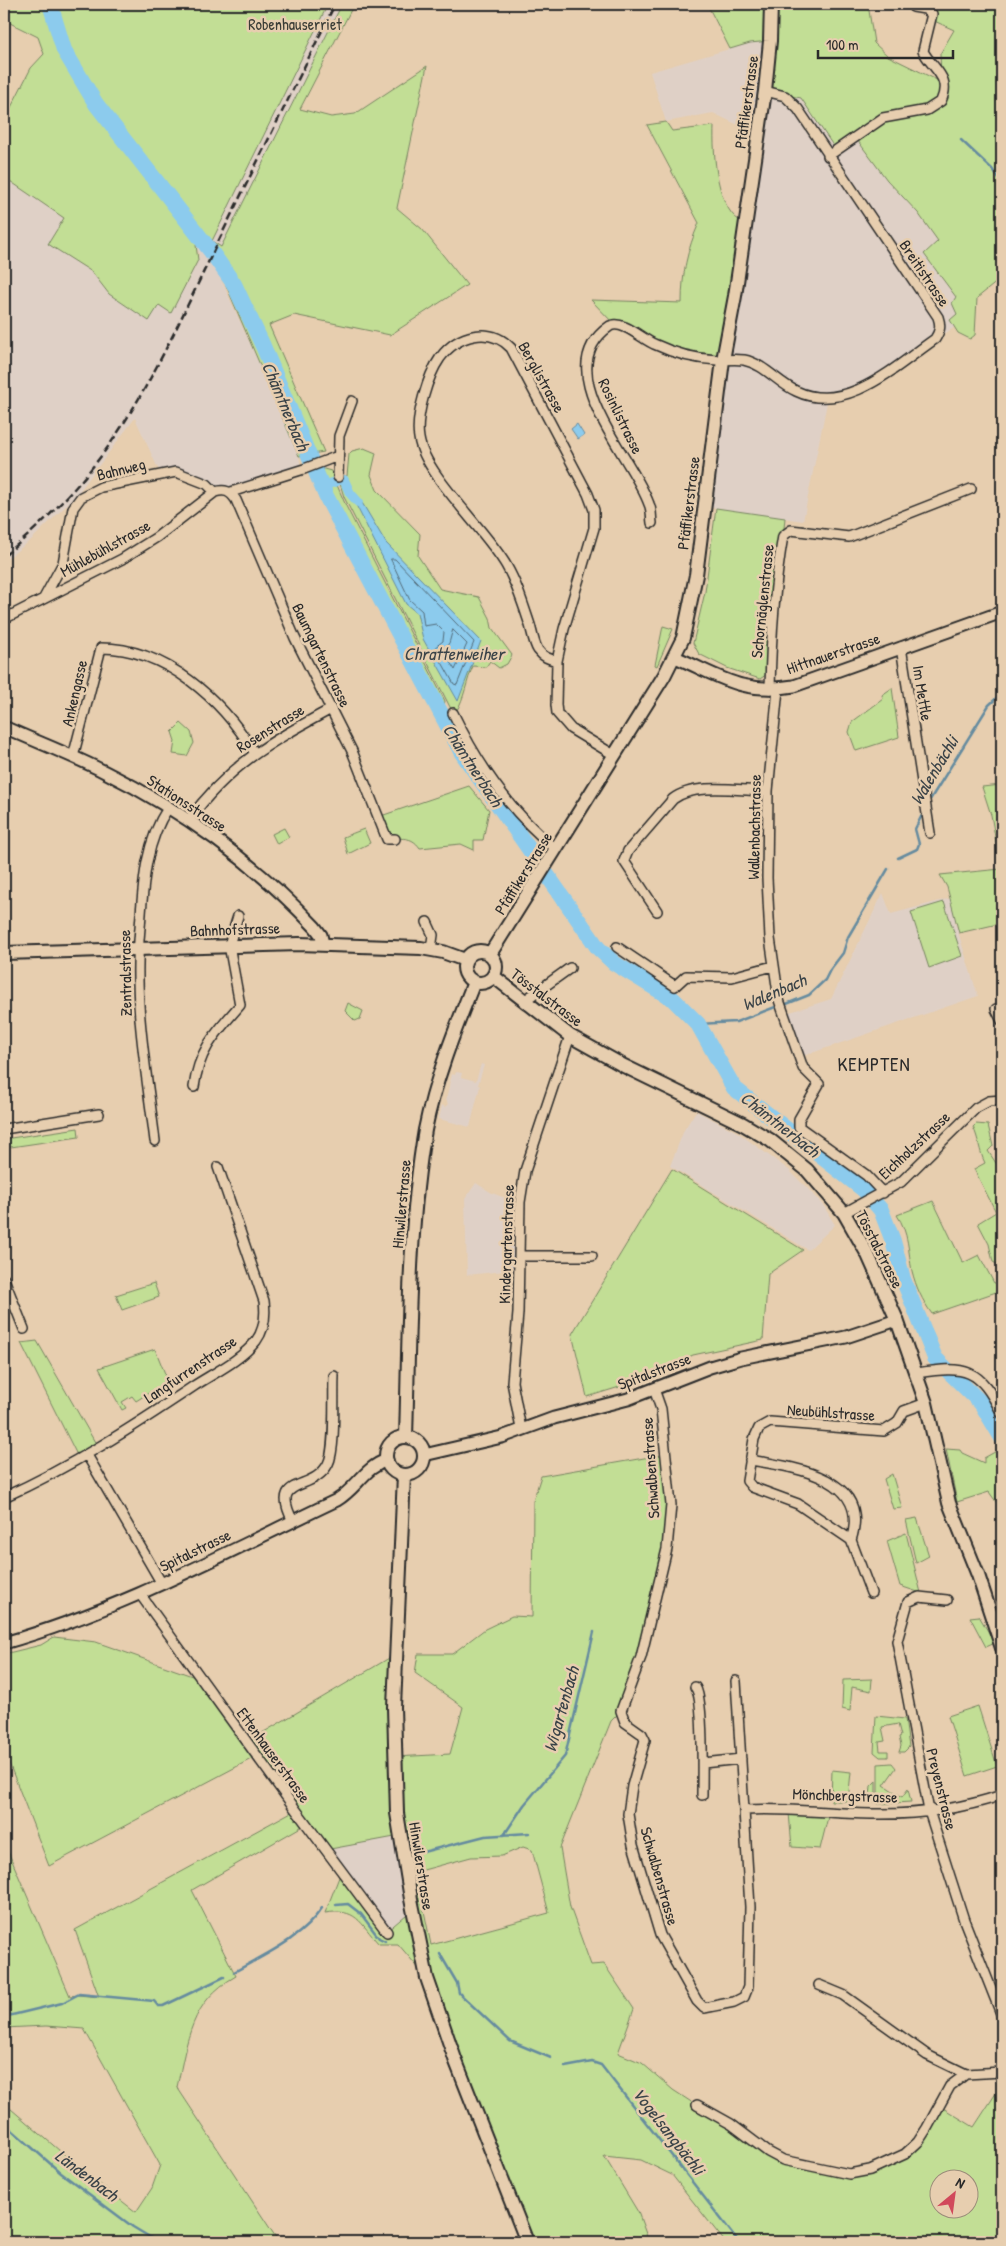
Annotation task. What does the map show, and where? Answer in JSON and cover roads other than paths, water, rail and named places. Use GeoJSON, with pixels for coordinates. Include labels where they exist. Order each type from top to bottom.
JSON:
{"type":"FeatureCollection","features":[{"type":"Feature","properties":{"kind":"main road","name":"Pfäffikerstrasse"},"geometry":{"type":"LineString","coordinates":[[490,954],[675,657],[689,615],[696,575],[723,360],[735,296],[765,92],[770,41],[771,4]]}},
{"type":"Feature","properties":{"kind":"main road","name":"Bahnhofstrasse"},"geometry":{"type":"LineString","coordinates":[[4,953],[229,945],[323,944],[431,949],[465,960]]}},
{"type":"Feature","properties":{"kind":"main road"},"geometry":{"type":"LineString","coordinates":[[476,951],[490,954],[495,962],[493,976],[485,982],[474,982],[466,976],[463,965],[465,960],[476,951]]}},
{"type":"Feature","properties":{"kind":"main road","name":"Tösstalstrasse"},"geometry":{"type":"LineString","coordinates":[[493,976],[570,1036],[624,1066],[743,1124],[770,1140],[806,1170],[844,1213],[866,1249],[897,1320],[917,1373],[926,1403],[949,1503],[978,1575],[1002,1648]]}},
{"type":"Feature","properties":{"kind":"main road","name":"Hinwilerstrasse"},"geometry":{"type":"LineString","coordinates":[[406,1437],[413,1246],[425,1129],[442,1066],[474,982]]}},
{"type":"Feature","properties":{"kind":"main road"},"geometry":{"type":"LineString","coordinates":[[406,1437],[416,1441],[424,1455],[418,1469],[404,1475],[393,1470],[387,1460],[387,1450],[392,1442],[406,1437]]}},
{"type":"Feature","properties":{"kind":"main road","name":"Hinwilerstrasse"},"geometry":{"type":"LineString","coordinates":[[404,1475],[394,1707],[397,1813],[426,1978],[455,2059],[527,2242]]}},
{"type":"Feature","properties":{"kind":"street"},"geometry":{"type":"LineString","coordinates":[[828,156],[883,118],[927,110],[941,101],[945,93],[944,82],[923,51],[932,14],[925,8],[913,7]]}},
{"type":"Feature","properties":{"kind":"street","name":"Breitistrasse"},"geometry":{"type":"LineString","coordinates":[[723,360],[743,360],[755,364],[795,391],[828,398],[856,392],[935,339],[939,332],[938,317],[790,100],[780,94],[765,92]]}},
{"type":"Feature","properties":{"kind":"street","name":"Rosinlistrasse"},"geometry":{"type":"LineString","coordinates":[[652,523],[648,501],[590,394],[586,372],[591,349],[607,327],[617,324],[663,348],[701,358],[723,360]]}},
{"type":"Feature","properties":{"kind":"street","name":"Berglistrasse"},"geometry":{"type":"LineString","coordinates":[[557,661],[547,659],[537,649],[518,586],[509,570],[430,464],[418,438],[418,418],[429,380],[440,358],[453,345],[470,336],[488,334],[503,339],[511,348],[588,494],[594,510],[592,541],[564,629],[557,661],[557,713],[571,729],[614,755]]}},
{"type":"Feature","properties":{"kind":"street"},"geometry":{"type":"LineString","coordinates":[[338,477],[339,436],[352,401]]}},
{"type":"Feature","properties":{"kind":"street"},"geometry":{"type":"LineString","coordinates":[[215,492],[223,490],[231,492],[338,456]]}},
{"type":"Feature","properties":{"kind":"street","name":"Bahnweg"},"geometry":{"type":"LineString","coordinates":[[43,599],[63,562],[73,508],[81,497],[101,487],[176,472],[207,484],[215,492]]}},
{"type":"Feature","properties":{"kind":"street","name":"Schornäglenstrasse"},"geometry":{"type":"LineString","coordinates":[[774,689],[774,601],[783,536],[791,530],[849,537],[972,489]]}},
{"type":"Feature","properties":{"kind":"street","name":"Mühlebühlstrasse"},"geometry":{"type":"LineString","coordinates":[[4,620],[144,545],[215,492]]}},
{"type":"Feature","properties":{"kind":"street","name":"Baumgartenstrasse"},"geometry":{"type":"LineString","coordinates":[[231,492],[295,638],[352,751],[387,839],[395,838]]}},
{"type":"Feature","properties":{"kind":"street","name":"Hittnauerstrasse"},"geometry":{"type":"LineString","coordinates":[[675,657],[741,686],[774,689],[794,686],[1002,612]]}},
{"type":"Feature","properties":{"kind":"street","name":"Im Mettle"},"geometry":{"type":"LineString","coordinates":[[901,647],[930,833]]}},
{"type":"Feature","properties":{"kind":"street","name":"Ankengasse"},"geometry":{"type":"LineString","coordinates":[[73,757],[101,648],[118,648],[139,655],[190,680],[228,714],[254,752]]}},
{"type":"Feature","properties":{"kind":"street","name":"Wallenbachstrasse"},"geometry":{"type":"LineString","coordinates":[[774,689],[768,791],[767,878],[773,966],[779,1000],[804,1068],[818,1084],[799,1119],[799,1127],[866,1175],[882,1194]]}},
{"type":"Feature","properties":{"kind":"street","name":"Rosenstrasse"},"geometry":{"type":"LineString","coordinates":[[188,821],[216,786],[254,752],[331,709]]}},
{"type":"Feature","properties":{"kind":"street"},"geometry":{"type":"LineString","coordinates":[[453,713],[482,767],[553,854]]}},
{"type":"Feature","properties":{"kind":"street","name":"Stationsstrasse"},"geometry":{"type":"LineString","coordinates":[[4,727],[122,780],[188,821],[240,857],[296,906],[321,935],[323,944]]}},
{"type":"Feature","properties":{"kind":"street"},"geometry":{"type":"LineString","coordinates":[[657,911],[624,861],[628,851],[673,799],[682,792],[694,789],[768,791]]}},
{"type":"Feature","properties":{"kind":"street","name":"Zentralstrasse"},"geometry":{"type":"LineString","coordinates":[[155,1141],[137,991],[138,948],[146,867],[161,819],[168,808]]}},
{"type":"Feature","properties":{"kind":"street"},"geometry":{"type":"LineString","coordinates":[[194,1087],[197,1066],[208,1043],[240,1005],[229,945],[238,916]]}},
{"type":"Feature","properties":{"kind":"street"},"geometry":{"type":"LineString","coordinates":[[427,922],[433,935],[431,949]]}},
{"type":"Feature","properties":{"kind":"street"},"geometry":{"type":"LineString","coordinates":[[618,947],[675,986],[686,976],[732,977],[773,966]]}},
{"type":"Feature","properties":{"kind":"street"},"geometry":{"type":"LineString","coordinates":[[524,1001],[570,968]]}},
{"type":"Feature","properties":{"kind":"street"},"geometry":{"type":"LineString","coordinates":[[996,1009],[1002,1021]]}},
{"type":"Feature","properties":{"kind":"street","name":"Kindergartenstrasse"},"geometry":{"type":"LineString","coordinates":[[521,1429],[512,1382],[518,1313],[520,1202],[525,1171],[570,1036]]}},
{"type":"Feature","properties":{"kind":"street","name":"Eichholzstrasse"},"geometry":{"type":"LineString","coordinates":[[844,1213],[882,1194],[912,1172],[976,1108],[989,1101],[1002,1100]]}},
{"type":"Feature","properties":{"kind":"street"},"geometry":{"type":"LineString","coordinates":[[4,1130],[99,1114]]}},
{"type":"Feature","properties":{"kind":"street","name":"Langfurrenstrasse"},"geometry":{"type":"LineString","coordinates":[[4,1497],[87,1455],[226,1365],[248,1348],[262,1330],[265,1316],[264,1301],[218,1167]]}},
{"type":"Feature","properties":{"kind":"street"},"geometry":{"type":"LineString","coordinates":[[519,1256],[592,1256]]}},
{"type":"Feature","properties":{"kind":"street"},"geometry":{"type":"LineString","coordinates":[[4,1279],[24,1329]]}},
{"type":"Feature","properties":{"kind":"street","name":"Spitalstrasse"},"geometry":{"type":"LineString","coordinates":[[424,1455],[502,1437],[554,1418],[628,1399],[718,1365],[846,1337],[897,1320]]}},
{"type":"Feature","properties":{"kind":"street"},"geometry":{"type":"LineString","coordinates":[[917,1373],[937,1370],[961,1370],[980,1378],[990,1390],[1002,1414]]}},
{"type":"Feature","properties":{"kind":"street"},"geometry":{"type":"LineString","coordinates":[[293,1521],[284,1504],[286,1495],[292,1489],[324,1470],[330,1457],[334,1376]]}},
{"type":"Feature","properties":{"kind":"street","name":"Schwalbenstrasse"},"geometry":{"type":"LineString","coordinates":[[654,1390],[661,1409],[671,1505],[664,1558],[641,1657],[622,1711],[625,1722],[642,1734],[645,1740],[632,1786],[628,1814],[633,1845],[660,1935],[697,2002],[704,2008],[734,2002],[744,1997],[748,1988],[750,1907],[736,1681]]}},
{"type":"Feature","properties":{"kind":"street","name":"Neubühlstrasse"},"geometry":{"type":"LineString","coordinates":[[851,1540],[798,1504],[752,1487],[747,1482],[754,1439],[759,1428],[770,1422],[884,1430],[896,1423],[904,1411],[926,1403]]}},
{"type":"Feature","properties":{"kind":"street"},"geometry":{"type":"LineString","coordinates":[[87,1455],[162,1584]]}},
{"type":"Feature","properties":{"kind":"street","name":"Spitalstrasse"},"geometry":{"type":"LineString","coordinates":[[4,1643],[68,1624],[162,1584],[346,1495],[374,1465],[387,1460]]}},
{"type":"Feature","properties":{"kind":"street"},"geometry":{"type":"LineString","coordinates":[[750,1460],[801,1468],[814,1473],[847,1496],[854,1521],[851,1540],[871,1593]]}},
{"type":"Feature","properties":{"kind":"street","name":"Ettenhauserstrasse"},"geometry":{"type":"LineString","coordinates":[[140,1594],[387,1932]]}},
{"type":"Feature","properties":{"kind":"street","name":"Preyenstrasse"},"geometry":{"type":"LineString","coordinates":[[947,1600],[919,1596],[908,1602],[897,1641],[929,1811],[964,1920],[1002,2016]]}},
{"type":"Feature","properties":{"kind":"street"},"geometry":{"type":"LineString","coordinates":[[695,1687],[698,1690],[701,1710],[702,1795]]}},
{"type":"Feature","properties":{"kind":"street"},"geometry":{"type":"LineString","coordinates":[[703,1763],[740,1759]]}},
{"type":"Feature","properties":{"kind":"street","name":"Mönchbergstrasse"},"geometry":{"type":"LineString","coordinates":[[745,1810],[778,1807],[872,1814],[929,1811],[1002,1795]]}},
{"type":"Feature","properties":{"kind":"street"},"geometry":{"type":"LineString","coordinates":[[819,1985],[843,1995],[926,2055],[966,2074],[1002,2072]]}},
{"type":"Feature","properties":{"kind":"street"},"geometry":{"type":"LineString","coordinates":[[697,2105],[731,2124],[768,2152],[783,2160],[849,2174],[870,2170],[905,2154],[918,2142],[950,2086],[966,2074]]}},
{"type":"Feature","properties":{"kind":"water"},"geometry":{"type":"Polygon","coordinates":[[[577,424],[584,435],[578,439],[571,429],[577,424]]]}},
{"type":"Feature","properties":{"kind":"water","name":"Chrattenweiher"},"geometry":{"type":"Polygon","coordinates":[[[361,501],[386,543],[481,641],[458,701],[423,639],[417,613],[406,604],[355,503],[361,501]]]}},
{"type":"Feature","properties":{"kind":"waterway","name":"Chämtnerbach"},"geometry":{"type":"LineString","coordinates":[[50,4],[64,50],[96,104],[210,250],[234,284],[263,346],[326,496],[462,753],[598,948],[614,963],[673,999],[698,1024],[734,1088],[864,1190],[881,1210],[893,1241],[903,1279],[935,1358],[981,1403],[1002,1438]]}},
{"type":"Feature","properties":{"kind":"waterway"},"geometry":{"type":"LineString","coordinates":[[961,140],[992,169],[1002,183]]}},
{"type":"Feature","properties":{"kind":"waterway"},"geometry":{"type":"LineString","coordinates":[[341,480],[344,480],[350,493],[358,502]]}},
{"type":"Feature","properties":{"kind":"waterway"},"geometry":{"type":"LineString","coordinates":[[321,486],[335,482]]}},
{"type":"Feature","properties":{"kind":"waterway","name":"Walenbächli"},"geometry":{"type":"LineString","coordinates":[[928,803],[989,705],[1002,693]]}},
{"type":"Feature","properties":{"kind":"waterway","name":"Walenbächli"},"geometry":{"type":"LineString","coordinates":[[898,858],[917,849],[919,844],[915,829],[923,813]]}},
{"type":"Feature","properties":{"kind":"waterway","name":"Walenbach"},"geometry":{"type":"LineString","coordinates":[[784,1005],[809,995],[825,980],[843,953],[848,937],[888,869]]}},
{"type":"Feature","properties":{"kind":"waterway","name":"Walenbach"},"geometry":{"type":"LineString","coordinates":[[698,1024],[736,1022],[778,1006]]}},
{"type":"Feature","properties":{"kind":"waterway","name":"Wigartenbach"},"geometry":{"type":"LineString","coordinates":[[504,1835],[524,1805],[565,1756],[594,1632]]}},
{"type":"Feature","properties":{"kind":"waterway","name":"Wigartenbach"},"geometry":{"type":"LineString","coordinates":[[423,1852],[485,1836],[529,1833]]}},
{"type":"Feature","properties":{"kind":"waterway","name":"Vogelsangbächli"},"geometry":{"type":"LineString","coordinates":[[336,1905],[348,1904],[361,1914],[379,1938],[385,1941]]}},
{"type":"Feature","properties":{"kind":"waterway","name":"Vogelsangbächli"},"geometry":{"type":"LineString","coordinates":[[234,1972],[282,1945],[304,1929],[322,1908]]}},
{"type":"Feature","properties":{"kind":"waterway","name":"Vogelsangbächli"},"geometry":{"type":"LineString","coordinates":[[440,1954],[457,1983],[459,1993],[510,2041],[551,2058]]}},
{"type":"Feature","properties":{"kind":"waterway","name":"Vogelsangbächli"},"geometry":{"type":"LineString","coordinates":[[4,2017],[62,2003],[79,1994],[154,2001],[158,2006],[163,2006],[224,1977]]}},
{"type":"Feature","properties":{"kind":"waterway","name":"Vogelsangbächli"},"geometry":{"type":"LineString","coordinates":[[565,2067],[592,2062],[601,2065],[739,2242]]}},
{"type":"Feature","properties":{"kind":"waterway","name":"Ländenbach"},"geometry":{"type":"LineString","coordinates":[[4,2123],[61,2173],[133,2227],[158,2242]]}},
{"type":"Feature","properties":{"kind":"railway"},"geometry":{"type":"LineString","coordinates":[[4,556],[47,517],[74,489],[110,444],[126,420],[180,321],[335,4]]}},
{"type":"Feature","properties":{"kind":"district","name":"KEMPTEN"},"geometry":{"type":"Point","coordinates":[874,1064]}},
{"type":"Feature","properties":{"kind":"park label","name":"Robenhauserriet"},"geometry":{"type":"Point","coordinates":[295,24]}}]}
